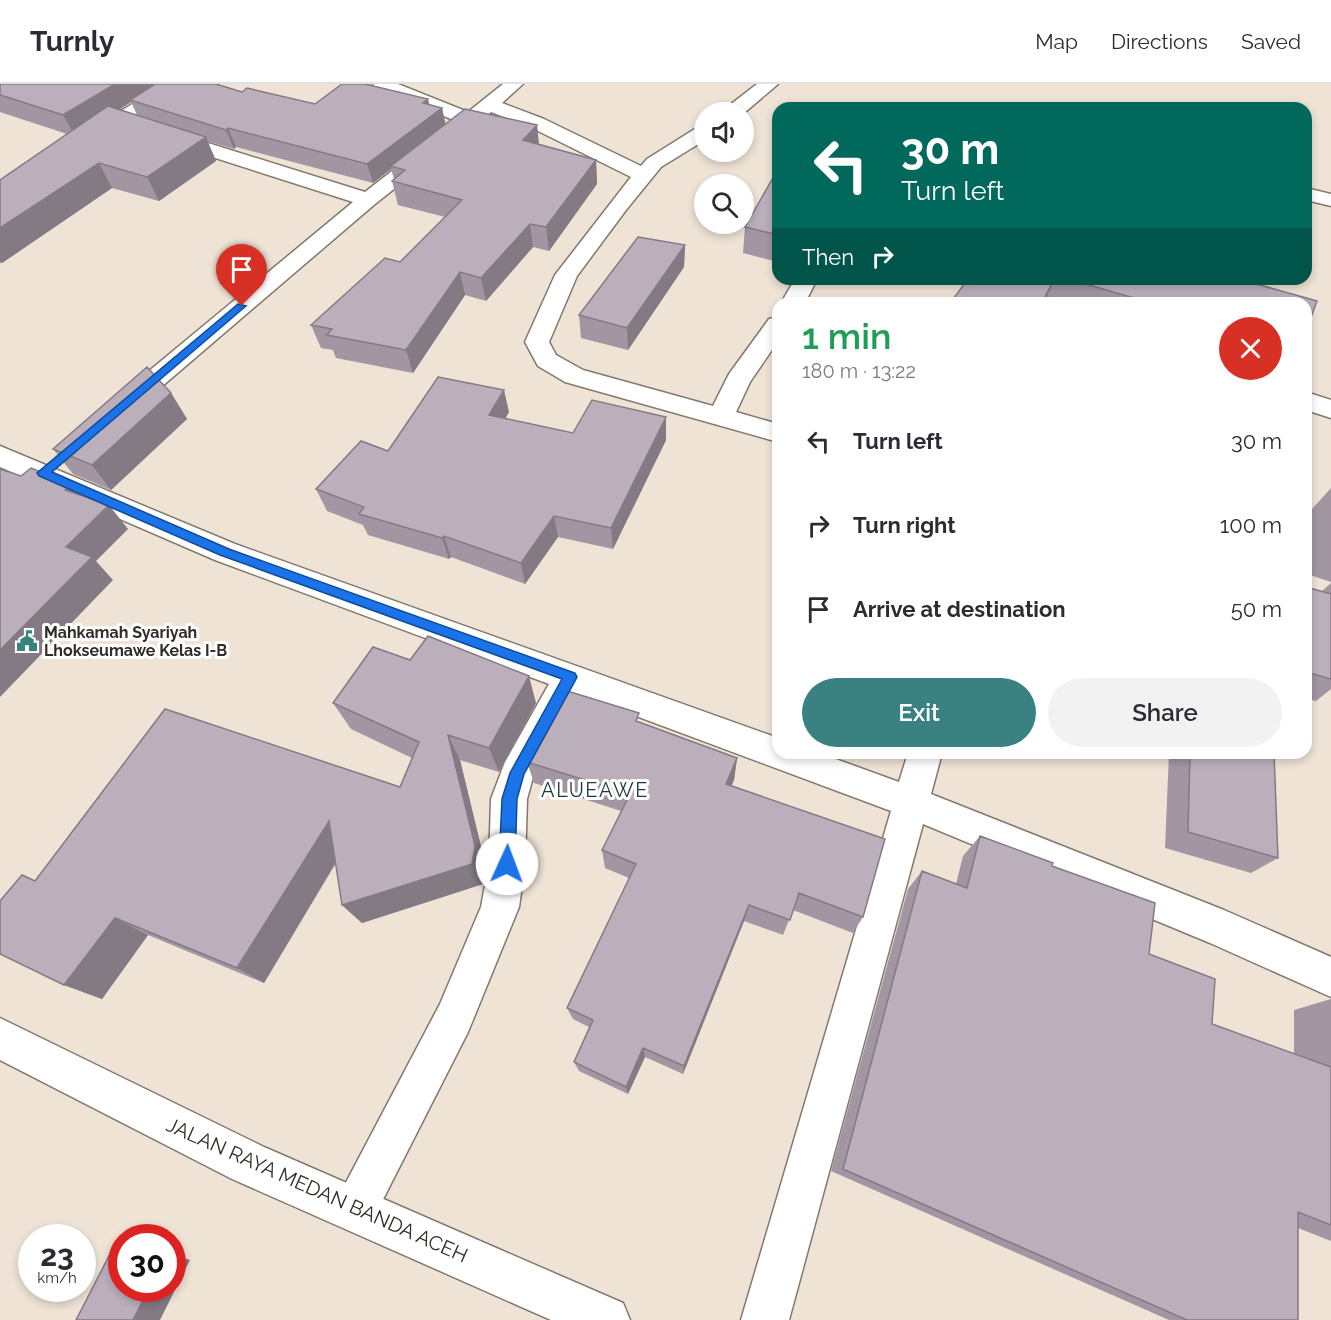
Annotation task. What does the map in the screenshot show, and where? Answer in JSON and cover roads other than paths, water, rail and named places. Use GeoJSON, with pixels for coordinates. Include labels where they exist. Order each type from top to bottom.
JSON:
{"type":"FeatureCollection","features":[{"type":"Feature","properties":{"kind":"main road"},"geometry":{"type":"LineString","coordinates":[[79,145],[178,84]]}},
{"type":"Feature","properties":{"kind":"main road"},"geometry":{"type":"LineString","coordinates":[[382,84],[470,120]]}},
{"type":"Feature","properties":{"kind":"main road"},"geometry":{"type":"LineString","coordinates":[[106,420],[368,200],[514,84]]}},
{"type":"Feature","properties":{"kind":"main road"},"geometry":{"type":"LineString","coordinates":[[746,102],[769,84]]}},
{"type":"Feature","properties":{"kind":"main road"},"geometry":{"type":"LineString","coordinates":[[489,105],[537,123],[644,175]]}},
{"type":"Feature","properties":{"kind":"main road"},"geometry":{"type":"LineString","coordinates":[[118,121],[368,200]]}},
{"type":"Feature","properties":{"kind":"main road"},"geometry":{"type":"LineString","coordinates":[[694,137],[654,164],[566,275],[537,342],[547,360],[574,376],[772,431]]}},
{"type":"Feature","properties":{"kind":"main road"},"geometry":{"type":"LineString","coordinates":[[1312,195],[1331,200]]}},
{"type":"Feature","properties":{"kind":"main road"},"geometry":{"type":"LineString","coordinates":[[1086,297],[1095,285]]}},
{"type":"Feature","properties":{"kind":"main road"},"geometry":{"type":"LineString","coordinates":[[721,417],[738,380],[772,332]]}},
{"type":"Feature","properties":{"kind":"main road"},"geometry":{"type":"LineString","coordinates":[[1312,403],[1331,409]]}},
{"type":"Feature","properties":{"kind":"main road"},"geometry":{"type":"LineString","coordinates":[[0,456],[52,466],[225,552],[772,751]]}},
{"type":"Feature","properties":{"kind":"main road"},"geometry":{"type":"LineString","coordinates":[[354,1209],[454,1018],[496,916],[507,864],[509,799],[518,773],[570,677]]}},
{"type":"Feature","properties":{"kind":"main road"},"geometry":{"type":"LineString","coordinates":[[794,759],[911,802],[1224,929],[1331,977]]}},
{"type":"Feature","properties":{"kind":"main road"},"geometry":{"type":"LineString","coordinates":[[765,1320],[923,759]]}},
{"type":"Feature","properties":{"kind":"main road","name":"JALAN RAYA MEDAN BANDA ACEH"},"geometry":{"type":"LineString","coordinates":[[0,1038],[248,1163],[606,1320]]}},
{"type":"Feature","properties":{"kind":"place","name":"Mahkamah Syariyah Lhokseumawe Kelas I-B"},"geometry":{"type":"Point","coordinates":[27,641]}},
{"type":"Feature","properties":{"kind":"district","name":"ALUEAWE"},"geometry":{"type":"Point","coordinates":[595,790]}}]}
